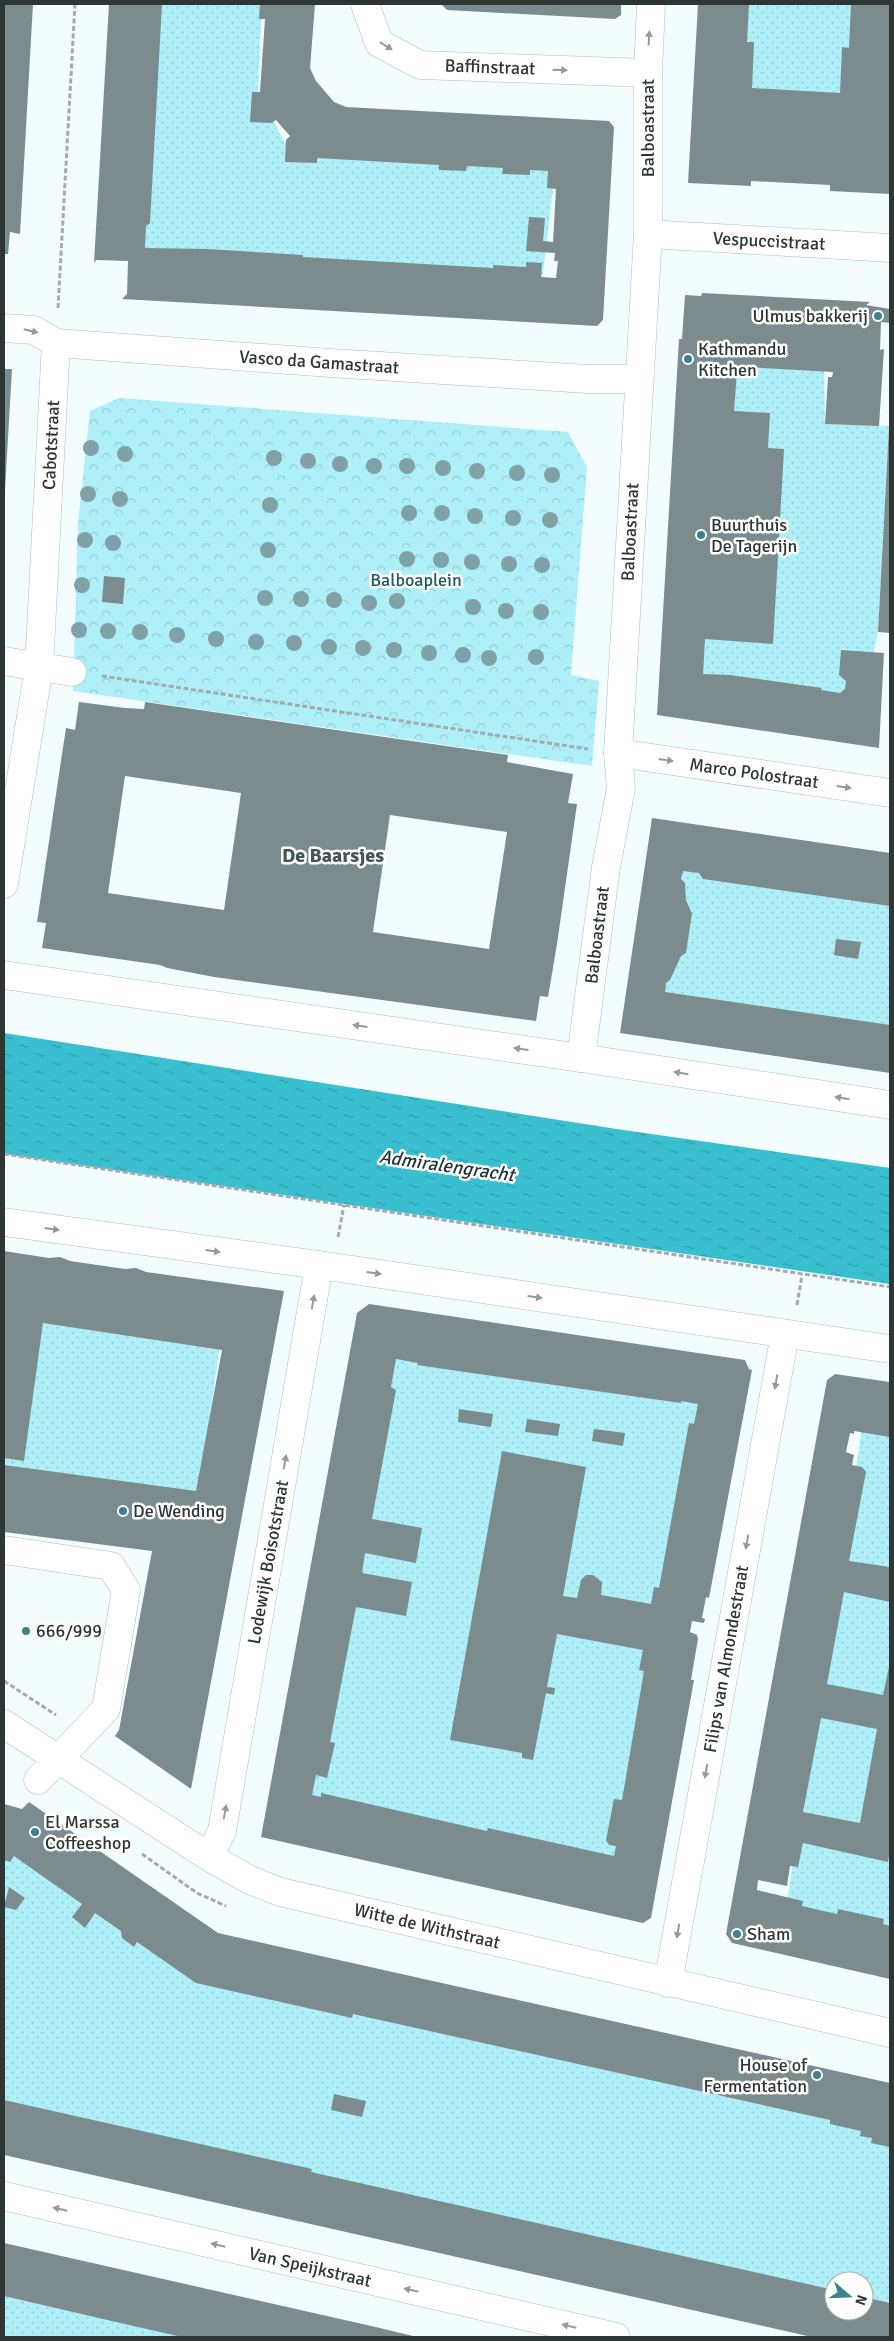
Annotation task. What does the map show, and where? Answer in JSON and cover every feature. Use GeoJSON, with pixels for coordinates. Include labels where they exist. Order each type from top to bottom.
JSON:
{"type":"FeatureCollection","features":[{"type":"Feature","properties":{"kind":"street","name":"Baffinstraat"},"geometry":{"type":"LineString","coordinates":[[365,4],[379,43],[420,65],[648,73]]}},
{"type":"Feature","properties":{"kind":"street","name":"Balboastraat"},"geometry":{"type":"LineString","coordinates":[[581,1058],[606,867],[621,788],[618,753],[648,234],[648,73],[651,4]]}},
{"type":"Feature","properties":{"kind":"street","name":"Vespuccistraat"},"geometry":{"type":"LineString","coordinates":[[648,234],[890,248]]}},
{"type":"Feature","properties":{"kind":"street","name":"Vasco da Gamastraat"},"geometry":{"type":"LineString","coordinates":[[4,328],[34,330],[56,342],[341,364],[588,379],[639,378]]}},
{"type":"Feature","properties":{"kind":"street","name":"Cabotstraat"},"geometry":{"type":"LineString","coordinates":[[4,884],[39,666],[56,342]]}},
{"type":"Feature","properties":{"kind":"street"},"geometry":{"type":"LineString","coordinates":[[4,661],[85,674]]}},
{"type":"Feature","properties":{"kind":"street","name":"Marco Polostraat"},"geometry":{"type":"LineString","coordinates":[[618,753],[890,793]]}},
{"type":"Feature","properties":{"kind":"street"},"geometry":{"type":"LineString","coordinates":[[4,975],[581,1058],[890,1105]]}},
{"type":"Feature","properties":{"kind":"street"},"geometry":{"type":"LineString","coordinates":[[4,1222],[319,1265],[890,1349]]}},
{"type":"Feature","properties":{"kind":"street","name":"Lodewijk Boisotstraat"},"geometry":{"type":"LineString","coordinates":[[209,1857],[222,1831],[319,1265]]}},
{"type":"Feature","properties":{"kind":"street","name":"Filips van Almondestraat"},"geometry":{"type":"LineString","coordinates":[[668,1983],[784,1334]]}},
{"type":"Feature","properties":{"kind":"street"},"geometry":{"type":"LineString","coordinates":[[4,1550],[111,1566],[126,1590],[106,1709],[38,1780]]}},
{"type":"Feature","properties":{"kind":"street","name":"Witte de Withstraat"},"geometry":{"type":"LineString","coordinates":[[4,1724],[73,1745],[209,1857],[250,1880],[280,1892],[890,2033]]}},
{"type":"Feature","properties":{"kind":"street","name":"Van Speijkstraat"},"geometry":{"type":"LineString","coordinates":[[4,2196],[616,2337]]}},
{"type":"Feature","properties":{"kind":"path"},"geometry":{"type":"LineString","coordinates":[[56,342],[76,4]]}},
{"type":"Feature","properties":{"kind":"path"},"geometry":{"type":"LineString","coordinates":[[85,674],[618,753]]}},
{"type":"Feature","properties":{"kind":"path"},"geometry":{"type":"LineString","coordinates":[[4,1154],[890,1288]]}},
{"type":"Feature","properties":{"kind":"path"},"geometry":{"type":"LineString","coordinates":[[4,1681],[73,1745]]}},
{"type":"Feature","properties":{"kind":"green space"},"geometry":{"type":"Polygon","coordinates":[[[150,4],[262,4],[258,91],[285,143],[556,164],[542,282],[138,266],[150,4]]]}},
{"type":"Feature","properties":{"kind":"green space"},"geometry":{"type":"Polygon","coordinates":[[[732,4],[860,4],[854,101],[729,96],[732,4]]]}},
{"type":"Feature","properties":{"kind":"green space"},"geometry":{"type":"Polygon","coordinates":[[[824,358],[825,424],[889,426],[878,632],[862,709],[689,684],[729,424],[731,359],[824,358]]]}},
{"type":"Feature","properties":{"kind":"green space","name":"Balboaplein"},"geometry":{"type":"Polygon","coordinates":[[[119,398],[568,432],[587,467],[571,675],[599,681],[592,766],[73,691],[78,524],[90,411],[119,398]]]}},
{"type":"Feature","properties":{"kind":"green space"},"geometry":{"type":"Polygon","coordinates":[[[673,855],[890,882],[890,1037],[652,1004],[673,855]]]}},
{"type":"Feature","properties":{"kind":"green space"},"geometry":{"type":"Polygon","coordinates":[[[15,1294],[222,1329],[198,1504],[4,1483],[15,1294]]]}},
{"type":"Feature","properties":{"kind":"green space"},"geometry":{"type":"Polygon","coordinates":[[[382,1344],[718,1374],[629,1893],[291,1816],[382,1344]]]}},
{"type":"Feature","properties":{"kind":"green space"},"geometry":{"type":"Polygon","coordinates":[[[865,1410],[890,1416],[890,1934],[785,1914],[865,1410]]]}},
{"type":"Feature","properties":{"kind":"green space"},"geometry":{"type":"Polygon","coordinates":[[[4,1833],[39,1845],[164,1951],[890,2119],[890,2315],[874,2311],[874,2271],[824,2271],[824,2300],[4,2115],[4,1833]]]}},
{"type":"Feature","properties":{"kind":"green space"},"geometry":{"type":"Polygon","coordinates":[[[4,2263],[316,2337],[4,2337],[4,2263]]]}},
{"type":"Feature","properties":{"kind":"water","name":"Admiralengracht"},"geometry":{"type":"Polygon","coordinates":[[[4,1033],[623,1130],[890,1168],[890,1284],[4,1154],[4,1033]]]}},
{"type":"Feature","properties":{"kind":"building"},"geometry":{"type":"Polygon","coordinates":[[[4,4],[33,4],[20,234],[10,232],[8,254],[4,254],[4,4]]]}},
{"type":"Feature","properties":{"kind":"building"},"geometry":{"type":"Polygon","coordinates":[[[109,4],[162,4],[150,223],[146,226],[145,248],[207,249],[303,255],[303,257],[493,268],[493,265],[526,267],[526,262],[542,263],[541,277],[556,278],[558,261],[554,261],[555,253],[526,251],[529,217],[545,218],[543,241],[553,242],[556,189],[547,188],[548,171],[530,170],[530,175],[502,174],[503,168],[467,166],[466,171],[439,170],[439,165],[317,158],[317,163],[285,162],[286,140],[290,136],[276,120],[271,123],[250,122],[252,92],[260,92],[265,19],[259,19],[260,4],[315,4],[310,68],[316,81],[334,102],[346,107],[609,121],[614,127],[603,320],[597,326],[122,299],[127,294],[128,261],[96,260],[94,263],[109,4]]]}},
{"type":"Feature","properties":{"kind":"building"},"geometry":{"type":"Polygon","coordinates":[[[441,4],[621,4],[621,15],[615,19],[447,10],[441,4]]]}},
{"type":"Feature","properties":{"kind":"building"},"geometry":{"type":"Polygon","coordinates":[[[698,4],[749,4],[747,42],[754,42],[752,88],[840,93],[842,47],[849,48],[851,4],[890,4],[890,194],[830,191],[830,185],[751,181],[751,186],[688,183],[698,4]]]}},
{"type":"Feature","properties":{"kind":"building"},"geometry":{"type":"Polygon","coordinates":[[[702,293],[870,302],[866,305],[890,309],[890,323],[881,322],[880,350],[884,349],[879,426],[825,424],[828,377],[832,377],[833,372],[727,366],[727,371],[737,372],[734,411],[770,413],[768,448],[784,449],[773,644],[705,639],[703,674],[730,675],[822,688],[821,690],[840,693],[845,689],[846,681],[839,675],[841,650],[884,653],[879,748],[657,715],[679,339],[682,339],[685,295],[701,296],[702,293]]]}},
{"type":"Feature","properties":{"kind":"building"},"geometry":{"type":"Polygon","coordinates":[[[4,369],[12,369],[5,490],[4,490],[4,369]]]}},
{"type":"Feature","properties":{"kind":"building"},"geometry":{"type":"Polygon","coordinates":[[[890,427],[890,633],[878,632],[890,427]]]}},
{"type":"Feature","properties":{"kind":"building"},"geometry":{"type":"Polygon","coordinates":[[[104,576],[125,578],[123,604],[102,602],[104,576]]]}},
{"type":"Feature","properties":{"kind":"building"},"geometry":{"type":"Polygon","coordinates":[[[79,702],[144,709],[145,702],[508,755],[507,762],[573,774],[568,803],[577,804],[557,944],[548,997],[540,996],[536,1021],[214,977],[160,965],[42,948],[46,923],[37,922],[62,754],[66,728],[75,730],[79,702]],[[125,776],[108,893],[224,910],[241,793],[125,776]],[[390,815],[373,932],[489,949],[507,832],[390,815]]]}},
{"type":"Feature","properties":{"kind":"building"},"geometry":{"type":"Polygon","coordinates":[[[652,818],[890,853],[890,906],[703,879],[699,873],[683,871],[681,879],[685,883],[686,900],[692,914],[686,953],[681,956],[670,980],[666,983],[665,992],[890,1025],[890,1073],[620,1033],[652,818]]]}},
{"type":"Feature","properties":{"kind":"building"},"geometry":{"type":"Polygon","coordinates":[[[836,939],[861,942],[858,959],[834,955],[836,939]]]}},
{"type":"Feature","properties":{"kind":"building","name":"De Wending"},"geometry":{"type":"Polygon","coordinates":[[[4,1251],[49,1258],[60,1257],[70,1261],[125,1269],[136,1268],[146,1272],[284,1291],[191,1789],[115,1736],[119,1730],[152,1551],[4,1532],[4,1465],[196,1491],[222,1350],[43,1323],[24,1461],[4,1458],[4,1251]]]}},
{"type":"Feature","properties":{"kind":"building"},"geometry":{"type":"Polygon","coordinates":[[[369,1304],[745,1360],[749,1369],[752,1370],[709,1598],[706,1597],[702,1618],[705,1619],[704,1623],[692,1621],[690,1632],[697,1635],[698,1639],[691,1680],[694,1680],[651,1918],[643,1923],[261,1837],[357,1313],[369,1304]],[[396,1359],[391,1387],[396,1390],[372,1519],[422,1528],[416,1563],[365,1553],[362,1573],[412,1582],[406,1616],[356,1607],[330,1742],[335,1743],[327,1778],[316,1775],[312,1795],[321,1797],[321,1793],[487,1831],[488,1828],[614,1856],[616,1846],[609,1845],[606,1840],[614,1799],[622,1800],[644,1671],[639,1670],[643,1650],[557,1634],[547,1687],[555,1688],[554,1695],[546,1693],[533,1760],[522,1758],[522,1753],[450,1740],[502,1451],[586,1467],[563,1596],[577,1598],[581,1580],[586,1575],[593,1575],[602,1582],[601,1595],[651,1604],[654,1587],[659,1588],[689,1423],[694,1424],[698,1404],[417,1365],[418,1363],[396,1359]]]}},
{"type":"Feature","properties":{"kind":"building"},"geometry":{"type":"Polygon","coordinates":[[[835,1374],[890,1382],[890,1437],[854,1431],[854,1434],[850,1433],[846,1452],[854,1455],[852,1465],[862,1467],[866,1472],[849,1561],[890,1567],[890,1602],[844,1592],[827,1684],[883,1695],[890,1662],[890,1850],[888,1862],[803,1843],[798,1867],[790,1866],[787,1886],[758,1880],[757,1890],[803,1901],[802,1906],[819,1910],[837,1914],[838,1909],[884,1919],[883,1924],[890,1926],[890,1979],[732,1943],[726,1934],[827,1380],[835,1374]],[[821,1718],[803,1812],[860,1823],[877,1729],[821,1718]]]}},
{"type":"Feature","properties":{"kind":"building"},"geometry":{"type":"Polygon","coordinates":[[[459,1409],[493,1414],[491,1427],[458,1422],[459,1409]]]}},
{"type":"Feature","properties":{"kind":"building"},"geometry":{"type":"Polygon","coordinates":[[[527,1419],[560,1424],[558,1436],[525,1432],[527,1419]]]}},
{"type":"Feature","properties":{"kind":"building"},"geometry":{"type":"Polygon","coordinates":[[[594,1429],[625,1433],[623,1446],[592,1441],[594,1429]]]}},
{"type":"Feature","properties":{"kind":"building"},"geometry":{"type":"Polygon","coordinates":[[[29,1802],[218,1933],[890,2083],[890,2147],[871,2143],[872,2138],[860,2136],[861,2131],[830,2124],[830,2120],[353,2014],[352,2018],[196,1983],[137,1942],[134,1947],[122,1938],[121,1931],[95,1913],[85,1928],[72,1917],[82,1904],[14,1856],[10,1862],[4,1860],[4,1804],[22,1809],[29,1802]]]}},
{"type":"Feature","properties":{"kind":"building"},"geometry":{"type":"Polygon","coordinates":[[[9,1887],[25,1898],[16,1910],[4,1907],[9,1887]]]}},
{"type":"Feature","properties":{"kind":"building"},"geometry":{"type":"Polygon","coordinates":[[[334,2094],[366,2101],[362,2117],[331,2110],[334,2094]]]}},
{"type":"Feature","properties":{"kind":"building"},"geometry":{"type":"Polygon","coordinates":[[[4,2100],[312,2169],[311,2172],[824,2288],[824,2321],[874,2321],[874,2299],[890,2303],[890,2337],[812,2337],[4,2155],[4,2100]]]}},
{"type":"Feature","properties":{"kind":"building"},"geometry":{"type":"Polygon","coordinates":[[[4,2243],[417,2337],[182,2337],[129,2325],[4,2296],[4,2243]]]}},
{"type":"Feature","properties":{"kind":"place","name":"Ulmus bakkerij"},"geometry":{"type":"Point","coordinates":[878,316]}},
{"type":"Feature","properties":{"kind":"place","name":"Kathmandu Kitchen"},"geometry":{"type":"Point","coordinates":[688,359]}},
{"type":"Feature","properties":{"kind":"place","name":"Buurthuis De Tagerijn"},"geometry":{"type":"Point","coordinates":[701,535]}},
{"type":"Feature","properties":{"kind":"place","name":"De Wending"},"geometry":{"type":"Point","coordinates":[123,1511]}},
{"type":"Feature","properties":{"kind":"place","name":"666/999"},"geometry":{"type":"Point","coordinates":[26,1631]}},
{"type":"Feature","properties":{"kind":"place","name":"El Marssa Coffeeshop"},"geometry":{"type":"Point","coordinates":[35,1832]}},
{"type":"Feature","properties":{"kind":"place","name":"Sham"},"geometry":{"type":"Point","coordinates":[737,1934]}},
{"type":"Feature","properties":{"kind":"place","name":"House of Fermentation"},"geometry":{"type":"Point","coordinates":[817,2075]}},
{"type":"Feature","properties":{"kind":"district","name":"De Baarsjes"},"geometry":{"type":"Point","coordinates":[333,855]}}]}
